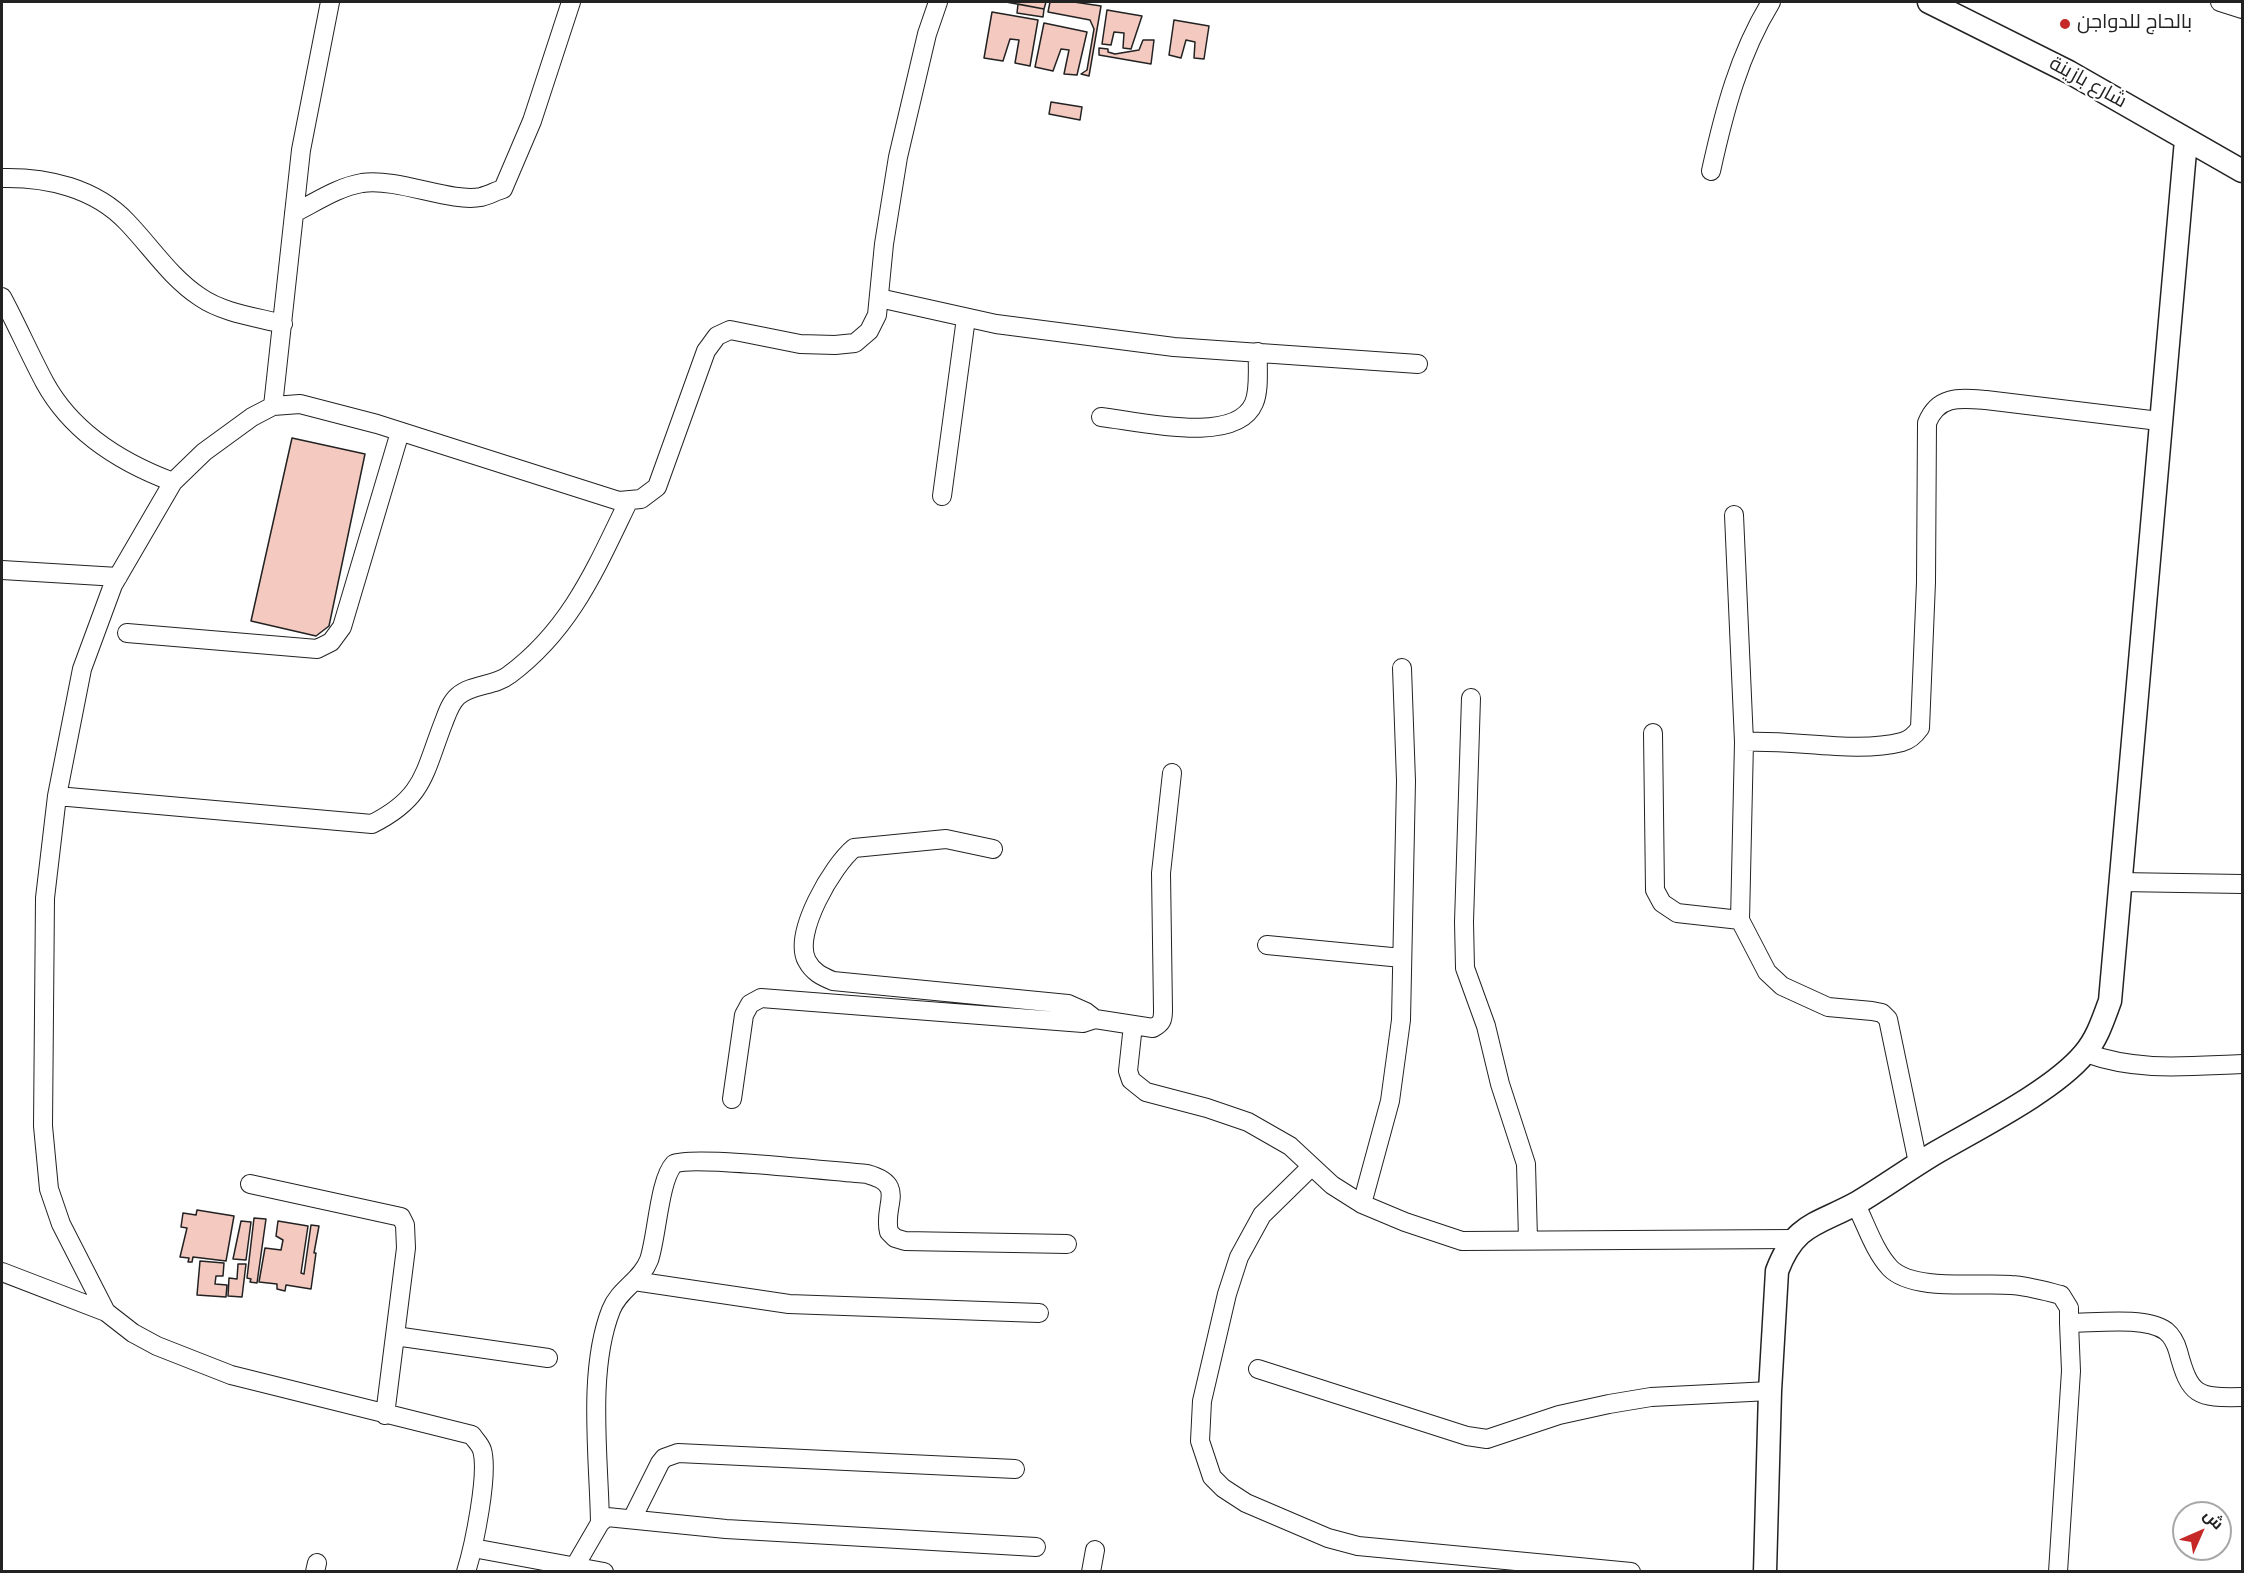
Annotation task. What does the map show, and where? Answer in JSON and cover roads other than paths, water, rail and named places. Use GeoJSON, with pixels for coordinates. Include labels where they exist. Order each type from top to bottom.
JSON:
{"type":"FeatureCollection","features":[{"type":"Feature","properties":{"kind":"street"},"geometry":{"type":"LineString","coordinates":[[273,406],[301,150],[330,2]]}},
{"type":"Feature","properties":{"kind":"street"},"geometry":{"type":"LineString","coordinates":[[294,213],[347,187],[364,183],[409,185],[460,197],[480,197],[503,189],[532,122],[571,2]]}},
{"type":"Feature","properties":{"kind":"street"},"geometry":{"type":"LineString","coordinates":[[106,1312],[61,1224],[49,1190],[43,1126],[45,898],[57,796],[82,669],[118,577],[173,482],[204,452],[252,417],[273,406],[300,404],[318,407],[400,432],[608,498],[641,499],[657,487],[706,351],[717,336],[730,330],[801,344],[855,343],[869,331],[877,315],[898,157],[927,34],[938,2]]}},
{"type":"Feature","properties":{"kind":"street"},"geometry":{"type":"LineString","coordinates":[[1711,171],[1724,110],[1747,45],[1771,2]]}},
{"type":"Feature","properties":{"kind":"street","name":"شارع بازينة"},"geometry":{"type":"LineString","coordinates":[[1929,2],[2069,72],[2242,171]]}},
{"type":"Feature","properties":{"kind":"street"},"geometry":{"type":"LineString","coordinates":[[2220,2],[2242,9]]}},
{"type":"Feature","properties":{"kind":"street"},"geometry":{"type":"LineString","coordinates":[[1765,1572],[1770,1391],[1777,1271],[1793,1239],[1824,1218],[1856,1203],[2013,1107],[2072,1068],[2098,1035],[2110,1001],[2159,421],[2186,140]]}},
{"type":"Feature","properties":{"kind":"street"},"geometry":{"type":"LineString","coordinates":[[2,178],[23,178],[56,183],[100,199],[126,221],[176,279],[203,299],[236,312],[283,324]]}},
{"type":"Feature","properties":{"kind":"street"},"geometry":{"type":"LineString","coordinates":[[2,297],[46,384],[61,407],[89,437],[143,471],[173,482]]}},
{"type":"Feature","properties":{"kind":"street"},"geometry":{"type":"LineString","coordinates":[[879,298],[966,318],[1173,347],[1418,364]]}},
{"type":"Feature","properties":{"kind":"street"},"geometry":{"type":"LineString","coordinates":[[942,496],[966,318]]}},
{"type":"Feature","properties":{"kind":"street"},"geometry":{"type":"LineString","coordinates":[[1101,417],[1205,429],[1241,420],[1249,413],[1255,401],[1258,352]]}},
{"type":"Feature","properties":{"kind":"street"},"geometry":{"type":"LineString","coordinates":[[1744,742],[1873,745],[1901,743],[1916,735],[1920,729],[1926,582],[1927,423],[1932,411],[1943,401],[1960,398],[1986,400],[2159,421]]}},
{"type":"Feature","properties":{"kind":"street"},"geometry":{"type":"LineString","coordinates":[[127,633],[318,649],[332,642],[342,627],[400,432]]}},
{"type":"Feature","properties":{"kind":"street"},"geometry":{"type":"LineString","coordinates":[[57,796],[372,824],[392,814],[423,780],[449,708],[459,696],[506,678],[538,653],[568,615],[592,577],[629,500]]}},
{"type":"Feature","properties":{"kind":"street"},"geometry":{"type":"LineString","coordinates":[[1734,515],[1744,742],[1740,920],[1767,972],[1782,986],[1828,1007],[1872,1011],[1882,1013],[1888,1018],[1918,1163]]}},
{"type":"Feature","properties":{"kind":"street"},"geometry":{"type":"LineString","coordinates":[[2,570],[118,577]]}},
{"type":"Feature","properties":{"kind":"street"},"geometry":{"type":"LineString","coordinates":[[1362,1204],[1390,1101],[1401,1020],[1406,781],[1402,669]]}},
{"type":"Feature","properties":{"kind":"street"},"geometry":{"type":"LineString","coordinates":[[1471,698],[1464,922],[1466,968],[1486,1026],[1500,1084],[1526,1164],[1528,1239]]}},
{"type":"Feature","properties":{"kind":"street"},"geometry":{"type":"LineString","coordinates":[[1653,733],[1655,890],[1662,903],[1677,913],[1740,920]]}},
{"type":"Feature","properties":{"kind":"street"},"geometry":{"type":"LineString","coordinates":[[732,1100],[744,1015],[750,1004],[761,998],[1083,1023],[1095,1019],[1153,1028],[1163,1020],[1161,873],[1172,773]]}},
{"type":"Feature","properties":{"kind":"street"},"geometry":{"type":"LineString","coordinates":[[993,849],[946,839],[854,848],[837,867],[809,921],[804,944],[806,959],[817,974],[832,981],[1068,1004],[1095,1019]]}},
{"type":"Feature","properties":{"kind":"street"},"geometry":{"type":"LineString","coordinates":[[2120,882],[2242,884]]}},
{"type":"Feature","properties":{"kind":"street"},"geometry":{"type":"LineString","coordinates":[[1267,945],[1402,958]]}},
{"type":"Feature","properties":{"kind":"street"},"geometry":{"type":"LineString","coordinates":[[1133,1025],[1128,1071],[1131,1080],[1137,1086],[1153,1094],[1207,1108],[1248,1122],[1290,1146],[1332,1185],[1362,1204],[1405,1222],[1462,1240],[1793,1239]]}},
{"type":"Feature","properties":{"kind":"street"},"geometry":{"type":"LineString","coordinates":[[2086,1053],[2114,1063],[2148,1067],[2242,1064]]}},
{"type":"Feature","properties":{"kind":"street"},"geometry":{"type":"LineString","coordinates":[[600,1523],[597,1378],[600,1347],[615,1300],[625,1287],[634,1281],[649,1260],[670,1168],[678,1161],[867,1174],[880,1178],[888,1184],[892,1194],[889,1232],[895,1238],[905,1241],[1067,1244]]}},
{"type":"Feature","properties":{"kind":"street"},"geometry":{"type":"LineString","coordinates":[[1311,1167],[1262,1215],[1236,1266],[1202,1401],[1200,1441],[1212,1478],[1246,1503],[1328,1538],[1358,1546],[1631,1572]]}},
{"type":"Feature","properties":{"kind":"street"},"geometry":{"type":"LineString","coordinates":[[250,1184],[401,1217],[406,1248],[385,1415]]}},
{"type":"Feature","properties":{"kind":"street"},"geometry":{"type":"LineString","coordinates":[[1856,1203],[1891,1269],[1907,1279],[1963,1285],[2012,1285],[2061,1295],[2069,1308],[2071,1371],[2058,1572]]}},
{"type":"Feature","properties":{"kind":"street"},"geometry":{"type":"LineString","coordinates":[[2,1272],[106,1312],[133,1333],[222,1371],[385,1415],[472,1435],[478,1443],[484,1468],[473,1548],[466,1572]]}},
{"type":"Feature","properties":{"kind":"street"},"geometry":{"type":"LineString","coordinates":[[634,1281],[789,1304],[1039,1313]]}},
{"type":"Feature","properties":{"kind":"street"},"geometry":{"type":"LineString","coordinates":[[2069,1323],[2116,1322],[2155,1325],[2168,1332],[2176,1344],[2185,1378],[2199,1395],[2213,1398],[2242,1397]]}},
{"type":"Feature","properties":{"kind":"street"},"geometry":{"type":"LineString","coordinates":[[395,1336],[548,1358]]}},
{"type":"Feature","properties":{"kind":"street"},"geometry":{"type":"LineString","coordinates":[[1258,1369],[1467,1436],[1487,1439],[1559,1415],[1609,1404],[1651,1397],[1770,1391]]}},
{"type":"Feature","properties":{"kind":"street"},"geometry":{"type":"LineString","coordinates":[[632,1519],[660,1463],[664,1458],[678,1453],[1015,1469]]}},
{"type":"Feature","properties":{"kind":"street"},"geometry":{"type":"LineString","coordinates":[[575,1566],[600,1523],[607,1517],[726,1529],[1036,1547]]}},
{"type":"Feature","properties":{"kind":"street"},"geometry":{"type":"LineString","coordinates":[[473,1548],[604,1572]]}},
{"type":"Feature","properties":{"kind":"street"},"geometry":{"type":"LineString","coordinates":[[1091,1572],[1095,1550]]}},
{"type":"Feature","properties":{"kind":"place","name":"بالحاج للدواجن"},"geometry":{"type":"Point","coordinates":[2065,24]}}]}
